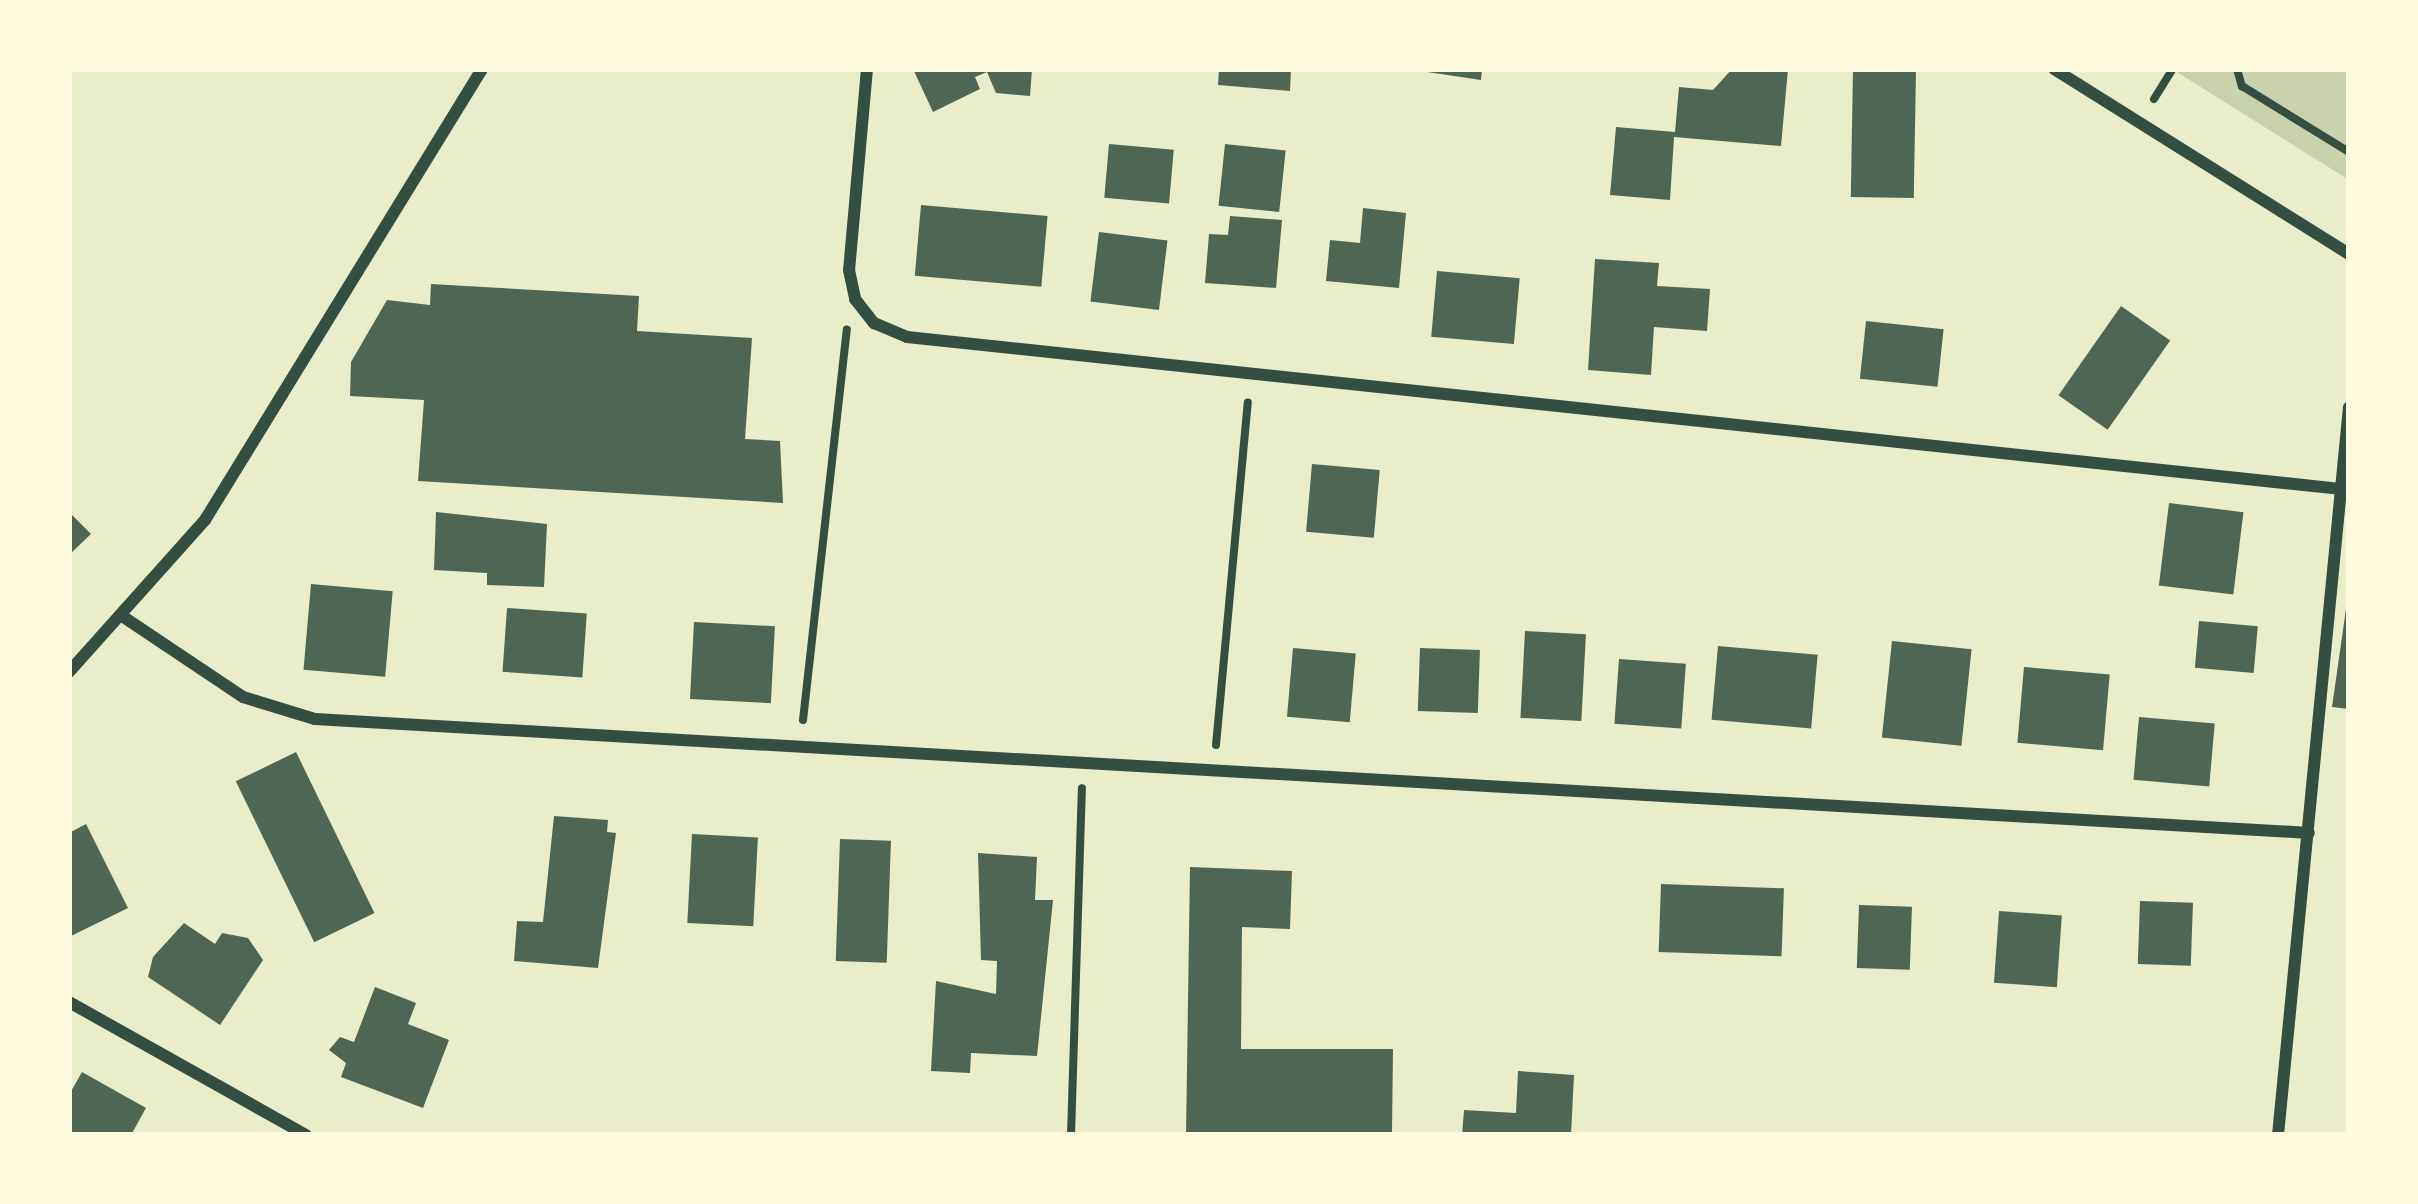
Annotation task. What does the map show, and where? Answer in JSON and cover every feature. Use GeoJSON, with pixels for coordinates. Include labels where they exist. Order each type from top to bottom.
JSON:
{"type":"FeatureCollection","features":[{"type":"Feature","properties":{"kind":"street"},"geometry":{"type":"LineString","coordinates":[[69,672],[125,618],[205,520],[482,69]]}},
{"type":"Feature","properties":{"kind":"street"},"geometry":{"type":"LineString","coordinates":[[867,69],[849,270],[855,299],[874,322],[908,337],[2340,489]]}},
{"type":"Feature","properties":{"kind":"street"},"geometry":{"type":"LineString","coordinates":[[2054,69],[2349,254]]}},
{"type":"Feature","properties":{"kind":"street"},"geometry":{"type":"LineString","coordinates":[[2278,1135],[2349,407]]}},
{"type":"Feature","properties":{"kind":"street"},"geometry":{"type":"LineString","coordinates":[[125,618],[243,698],[315,719],[2309,833]]}},
{"type":"Feature","properties":{"kind":"street"},"geometry":{"type":"LineString","coordinates":[[69,1002],[306,1135]]}},
{"type":"Feature","properties":{"kind":"path"},"geometry":{"type":"LineString","coordinates":[[2237,69],[2242,86],[2349,152]]}},
{"type":"Feature","properties":{"kind":"path"},"geometry":{"type":"LineString","coordinates":[[801,746],[842,347],[855,299]]}},
{"type":"Feature","properties":{"kind":"path"},"geometry":{"type":"LineString","coordinates":[[1213,771],[1251,371]]}},
{"type":"Feature","properties":{"kind":"path"},"geometry":{"type":"LineString","coordinates":[[1071,1135],[1083,763]]}},
{"type":"Feature","properties":{"kind":"green space"},"geometry":{"type":"Polygon","coordinates":[[[2172,69],[2349,69],[2349,180],[2172,69]]]}},
{"type":"Feature","properties":{"kind":"building"},"geometry":{"type":"Polygon","coordinates":[[[913,69],[1032,69],[1030,96],[996,93],[987,72],[975,77],[980,89],[933,112],[913,69]]]}},
{"type":"Feature","properties":{"kind":"building"},"geometry":{"type":"Polygon","coordinates":[[[1219,69],[1291,69],[1290,91],[1218,85],[1219,69]]]}},
{"type":"Feature","properties":{"kind":"building"},"geometry":{"type":"Polygon","coordinates":[[[1407,69],[1482,69],[1481,80],[1407,69]]]}},
{"type":"Feature","properties":{"kind":"building"},"geometry":{"type":"Polygon","coordinates":[[[1732,69],[1788,69],[1781,146],[1674,137],[1670,200],[1610,195],[1616,127],[1675,132],[1679,87],[1713,90],[1732,69]]]}},
{"type":"Feature","properties":{"kind":"building"},"geometry":{"type":"Polygon","coordinates":[[[1853,69],[1916,70],[1914,198],[1851,197],[1853,69]]]}},
{"type":"Feature","properties":{"kind":"building"},"geometry":{"type":"Polygon","coordinates":[[[1109,144],[1174,150],[1169,203],[1104,198],[1109,144]]]}},
{"type":"Feature","properties":{"kind":"building"},"geometry":{"type":"Polygon","coordinates":[[[1225,144],[1286,150],[1279,212],[1219,206],[1225,144]]]}},
{"type":"Feature","properties":{"kind":"building"},"geometry":{"type":"Polygon","coordinates":[[[921,205],[1048,216],[1041,287],[915,276],[921,205]]]}},
{"type":"Feature","properties":{"kind":"building"},"geometry":{"type":"Polygon","coordinates":[[[1363,208],[1406,213],[1399,288],[1326,281],[1330,240],[1360,243],[1363,208]]]}},
{"type":"Feature","properties":{"kind":"building"},"geometry":{"type":"Polygon","coordinates":[[[1230,216],[1282,220],[1276,288],[1205,283],[1209,234],[1228,235],[1230,216]]]}},
{"type":"Feature","properties":{"kind":"building"},"geometry":{"type":"Polygon","coordinates":[[[1099,232],[1167,240],[1159,310],[1090,301],[1099,232]]]}},
{"type":"Feature","properties":{"kind":"building"},"geometry":{"type":"Polygon","coordinates":[[[1595,259],[1659,263],[1657,286],[1710,289],[1707,331],[1654,327],[1651,375],[1588,370],[1595,259]]]}},
{"type":"Feature","properties":{"kind":"building"},"geometry":{"type":"Polygon","coordinates":[[[1437,271],[1520,278],[1514,344],[1431,337],[1437,271]]]}},
{"type":"Feature","properties":{"kind":"building"},"geometry":{"type":"Polygon","coordinates":[[[431,284],[639,296],[637,331],[752,338],[745,439],[780,441],[783,503],[418,481],[424,400],[350,396],[351,362],[387,300],[430,305],[431,284]]]}},
{"type":"Feature","properties":{"kind":"building"},"geometry":{"type":"Polygon","coordinates":[[[2121,306],[2170,340],[2108,430],[2058,395],[2121,306]]]}},
{"type":"Feature","properties":{"kind":"building"},"geometry":{"type":"Polygon","coordinates":[[[1866,321],[1944,329],[1938,387],[1860,379],[1866,321]]]}},
{"type":"Feature","properties":{"kind":"building"},"geometry":{"type":"Polygon","coordinates":[[[1312,464],[1380,470],[1374,538],[1306,532],[1312,464]]]}},
{"type":"Feature","properties":{"kind":"building"},"geometry":{"type":"Polygon","coordinates":[[[2169,503],[2243,512],[2233,595],[2159,585],[2169,503]]]}},
{"type":"Feature","properties":{"kind":"building"},"geometry":{"type":"Polygon","coordinates":[[[69,512],[91,534],[69,555],[69,512]]]}},
{"type":"Feature","properties":{"kind":"building"},"geometry":{"type":"Polygon","coordinates":[[[436,512],[547,524],[544,587],[487,585],[487,573],[434,570],[436,512]]]}},
{"type":"Feature","properties":{"kind":"building"},"geometry":{"type":"Polygon","coordinates":[[[311,584],[393,591],[385,677],[304,670],[311,584]]]}},
{"type":"Feature","properties":{"kind":"building"},"geometry":{"type":"Polygon","coordinates":[[[507,608],[587,614],[582,677],[503,672],[507,608]]]}},
{"type":"Feature","properties":{"kind":"building"},"geometry":{"type":"Polygon","coordinates":[[[2349,610],[2349,709],[2332,707],[2349,610]]]}},
{"type":"Feature","properties":{"kind":"building"},"geometry":{"type":"Polygon","coordinates":[[[2199,621],[2258,626],[2254,673],[2195,668],[2199,621]]]}},
{"type":"Feature","properties":{"kind":"building"},"geometry":{"type":"Polygon","coordinates":[[[694,622],[775,626],[771,703],[690,699],[694,622]]]}},
{"type":"Feature","properties":{"kind":"building"},"geometry":{"type":"Polygon","coordinates":[[[1525,631],[1586,634],[1581,721],[1520,718],[1525,631]]]}},
{"type":"Feature","properties":{"kind":"building"},"geometry":{"type":"Polygon","coordinates":[[[1892,641],[1972,649],[1961,746],[1882,737],[1892,641]]]}},
{"type":"Feature","properties":{"kind":"building"},"geometry":{"type":"Polygon","coordinates":[[[1718,646],[1818,655],[1811,728],[1712,720],[1718,646]]]}},
{"type":"Feature","properties":{"kind":"building"},"geometry":{"type":"Polygon","coordinates":[[[1293,648],[1356,653],[1350,722],[1287,717],[1293,648]]]}},
{"type":"Feature","properties":{"kind":"building"},"geometry":{"type":"Polygon","coordinates":[[[1420,648],[1480,650],[1478,713],[1418,711],[1420,648]]]}},
{"type":"Feature","properties":{"kind":"building"},"geometry":{"type":"Polygon","coordinates":[[[1619,659],[1686,664],[1681,729],[1614,724],[1619,659]]]}},
{"type":"Feature","properties":{"kind":"building"},"geometry":{"type":"Polygon","coordinates":[[[2024,667],[2110,674],[2103,750],[2017,743],[2024,667]]]}},
{"type":"Feature","properties":{"kind":"building"},"geometry":{"type":"Polygon","coordinates":[[[2139,717],[2215,724],[2209,786],[2134,780],[2139,717]]]}},
{"type":"Feature","properties":{"kind":"building"},"geometry":{"type":"Polygon","coordinates":[[[296,752],[374,913],[314,942],[236,781],[296,752]]]}},
{"type":"Feature","properties":{"kind":"building"},"geometry":{"type":"Polygon","coordinates":[[[554,816],[608,820],[607,832],[616,833],[598,968],[514,961],[517,921],[543,922],[554,816]]]}},
{"type":"Feature","properties":{"kind":"building"},"geometry":{"type":"Polygon","coordinates":[[[86,824],[128,908],[69,937],[69,833],[86,824]]]}},
{"type":"Feature","properties":{"kind":"building"},"geometry":{"type":"Polygon","coordinates":[[[692,834],[758,837],[753,926],[687,923],[692,834]]]}},
{"type":"Feature","properties":{"kind":"building"},"geometry":{"type":"Polygon","coordinates":[[[840,839],[891,841],[887,963],[836,961],[840,839]]]}},
{"type":"Feature","properties":{"kind":"building"},"geometry":{"type":"Polygon","coordinates":[[[978,853],[1037,857],[1035,900],[1053,900],[1037,1056],[971,1053],[970,1073],[931,1071],[936,981],[996,994],[997,961],[981,960],[978,853]]]}},
{"type":"Feature","properties":{"kind":"building"},"geometry":{"type":"Polygon","coordinates":[[[1190,867],[1292,871],[1290,929],[1242,927],[1241,1049],[1393,1049],[1392,1132],[1186,1135],[1190,867]]]}},
{"type":"Feature","properties":{"kind":"building"},"geometry":{"type":"Polygon","coordinates":[[[1661,884],[1784,888],[1782,956],[1659,952],[1661,884]]]}},
{"type":"Feature","properties":{"kind":"building"},"geometry":{"type":"Polygon","coordinates":[[[2140,901],[2193,903],[2191,966],[2138,964],[2140,901]]]}},
{"type":"Feature","properties":{"kind":"building"},"geometry":{"type":"Polygon","coordinates":[[[1859,905],[1912,907],[1910,970],[1857,968],[1859,905]]]}},
{"type":"Feature","properties":{"kind":"building"},"geometry":{"type":"Polygon","coordinates":[[[1999,911],[2062,915],[2057,987],[1994,983],[1999,911]]]}},
{"type":"Feature","properties":{"kind":"building"},"geometry":{"type":"Polygon","coordinates":[[[184,923],[215,944],[222,933],[248,938],[263,960],[220,1025],[148,977],[153,957],[184,923]]]}},
{"type":"Feature","properties":{"kind":"building"},"geometry":{"type":"Polygon","coordinates":[[[375,987],[416,1003],[408,1024],[449,1040],[423,1108],[341,1077],[346,1063],[329,1050],[340,1037],[354,1042],[375,987]]]}},
{"type":"Feature","properties":{"kind":"building"},"geometry":{"type":"Polygon","coordinates":[[[1518,1071],[1574,1075],[1571,1135],[1462,1135],[1464,1110],[1516,1113],[1518,1071]]]}},
{"type":"Feature","properties":{"kind":"building"},"geometry":{"type":"Polygon","coordinates":[[[82,1072],[146,1108],[131,1135],[69,1135],[69,1095],[82,1072]]]}}]}
